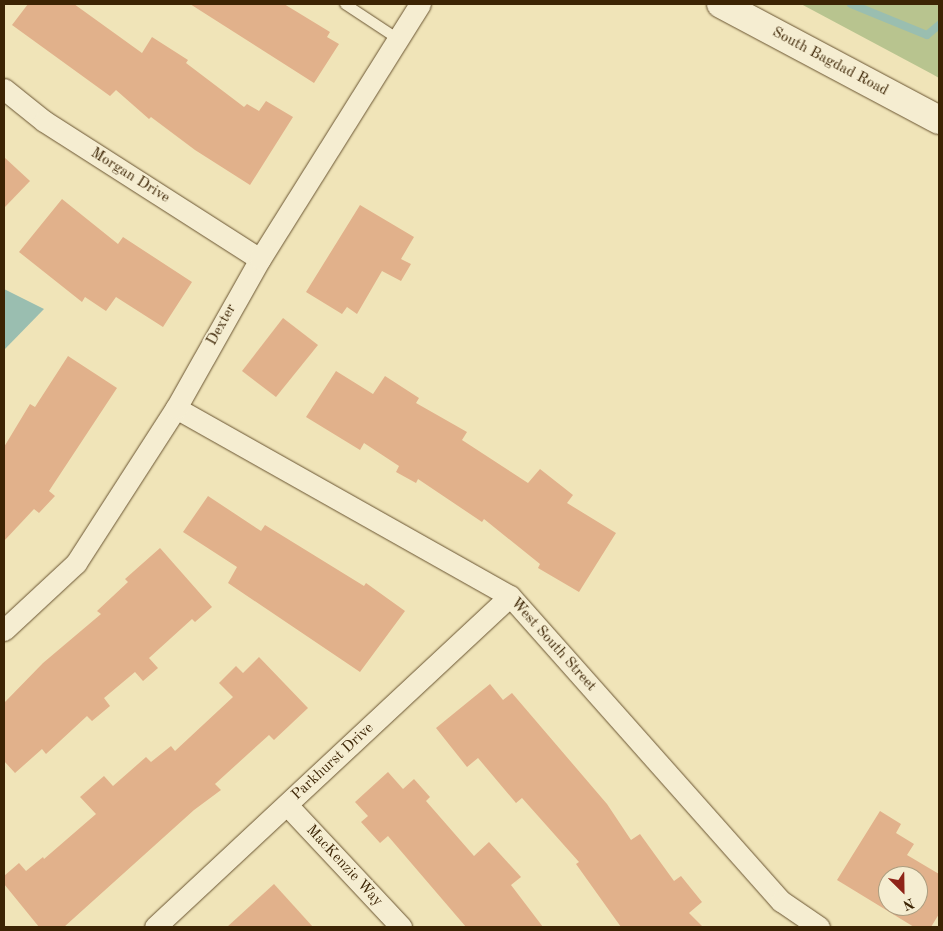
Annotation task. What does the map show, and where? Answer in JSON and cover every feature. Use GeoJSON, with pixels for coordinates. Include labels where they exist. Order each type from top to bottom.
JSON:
{"type":"FeatureCollection","features":[{"type":"Feature","properties":{"kind":"main road","name":"South Bagdad Road"},"geometry":{"type":"LineString","coordinates":[[721,4],[939,120]]}},
{"type":"Feature","properties":{"kind":"street","name":"Dexter"},"geometry":{"type":"LineString","coordinates":[[4,630],[76,563],[176,408],[260,258],[420,4]]}},
{"type":"Feature","properties":{"kind":"street","name":"Morgan Drive"},"geometry":{"type":"LineString","coordinates":[[4,89],[44,121],[260,258]]}},
{"type":"Feature","properties":{"kind":"street","name":"West South Street"},"geometry":{"type":"LineString","coordinates":[[176,408],[510,596],[781,901],[819,927]]}},
{"type":"Feature","properties":{"kind":"street","name":"Parkhurst Drive"},"geometry":{"type":"LineString","coordinates":[[155,927],[510,596]]}},
{"type":"Feature","properties":{"kind":"street","name":"MacKenzie Way"},"geometry":{"type":"LineString","coordinates":[[287,805],[401,927]]}},
{"type":"Feature","properties":{"kind":"lane"},"geometry":{"type":"LineString","coordinates":[[345,4],[398,39]]}},
{"type":"Feature","properties":{"kind":"green space"},"geometry":{"type":"Polygon","coordinates":[[[801,4],[939,4],[939,78],[932,74],[801,4]]]}},
{"type":"Feature","properties":{"kind":"shaded area"},"geometry":{"type":"Polygon","coordinates":[[[4,289],[44,309],[4,350],[4,289]]]}},
{"type":"Feature","properties":{"kind":"building"},"geometry":{"type":"Polygon","coordinates":[[[28,4],[74,4],[142,53],[152,37],[188,60],[186,63],[244,107],[247,104],[259,111],[266,101],[293,117],[250,185],[195,150],[151,117],[149,119],[116,90],[110,96],[12,25],[28,4]]]}},
{"type":"Feature","properties":{"kind":"building"},"geometry":{"type":"Polygon","coordinates":[[[190,4],[284,4],[330,32],[327,37],[339,44],[314,83],[190,4]]]}},
{"type":"Feature","properties":{"kind":"building"},"geometry":{"type":"Polygon","coordinates":[[[4,157],[30,181],[4,208],[4,157]]]}},
{"type":"Feature","properties":{"kind":"building"},"geometry":{"type":"Polygon","coordinates":[[[62,199],[118,244],[123,237],[192,282],[163,327],[116,297],[106,311],[85,297],[82,302],[19,252],[62,199]]]}},
{"type":"Feature","properties":{"kind":"building"},"geometry":{"type":"Polygon","coordinates":[[[360,205],[414,237],[401,259],[411,264],[401,281],[382,271],[357,314],[347,307],[342,314],[306,292],[360,205]]]}},
{"type":"Feature","properties":{"kind":"building"},"geometry":{"type":"Polygon","coordinates":[[[283,318],[318,345],[276,397],[242,371],[283,318]]]}},
{"type":"Feature","properties":{"kind":"building"},"geometry":{"type":"Polygon","coordinates":[[[68,356],[117,388],[49,491],[55,496],[39,513],[34,509],[4,541],[4,447],[30,404],[35,407],[68,356]]]}},
{"type":"Feature","properties":{"kind":"building"},"geometry":{"type":"Polygon","coordinates":[[[336,371],[373,394],[385,376],[419,398],[416,403],[467,432],[462,440],[528,483],[540,469],[573,495],[567,503],[616,533],[579,592],[538,568],[540,564],[484,519],[482,522],[418,479],[416,483],[396,472],[399,466],[364,443],[360,450],[306,417],[336,371]]]}},
{"type":"Feature","properties":{"kind":"building"},"geometry":{"type":"Polygon","coordinates":[[[208,496],[261,531],[265,525],[364,586],[366,583],[405,611],[360,672],[228,583],[237,567],[183,532],[208,496]]]}},
{"type":"Feature","properties":{"kind":"building"},"geometry":{"type":"Polygon","coordinates":[[[160,548],[212,607],[195,622],[192,619],[149,658],[158,668],[143,681],[135,672],[104,698],[110,706],[92,721],[87,716],[46,754],[42,749],[15,773],[4,761],[4,703],[43,663],[101,614],[97,611],[128,582],[125,579],[160,548]]]}},
{"type":"Feature","properties":{"kind":"building"},"geometry":{"type":"Polygon","coordinates":[[[259,657],[308,708],[274,740],[269,735],[215,784],[221,790],[194,810],[64,927],[39,927],[4,884],[4,876],[19,863],[26,871],[43,857],[44,859],[96,814],[80,797],[104,776],[113,786],[146,757],[151,762],[171,746],[175,751],[233,697],[219,683],[236,666],[243,673],[259,657]]]}},
{"type":"Feature","properties":{"kind":"building"},"geometry":{"type":"Polygon","coordinates":[[[490,684],[503,700],[512,693],[607,804],[631,840],[640,834],[674,881],[681,876],[702,902],[689,913],[703,927],[621,927],[576,864],[579,862],[522,798],[516,803],[478,758],[467,767],[436,728],[490,684]]]}},
{"type":"Feature","properties":{"kind":"building"},"geometry":{"type":"Polygon","coordinates":[[[388,772],[403,789],[414,779],[430,797],[426,801],[474,856],[489,842],[521,877],[511,885],[543,927],[466,927],[388,836],[380,843],[361,822],[368,816],[355,802],[388,772]]]}},
{"type":"Feature","properties":{"kind":"building"},"geometry":{"type":"Polygon","coordinates":[[[880,811],[901,824],[896,833],[914,844],[907,855],[926,866],[878,866],[878,905],[837,880],[880,811]]]}},
{"type":"Feature","properties":{"kind":"building"},"geometry":{"type":"Polygon","coordinates":[[[928,867],[939,874],[939,914],[931,927],[914,927],[896,916],[928,916],[928,867]]]}},
{"type":"Feature","properties":{"kind":"building"},"geometry":{"type":"Polygon","coordinates":[[[274,884],[313,927],[227,927],[274,884]]]}},
{"type":"Feature","properties":{"kind":"waterway"},"geometry":{"type":"LineString","coordinates":[[851,4],[927,35],[939,25]]}}]}
